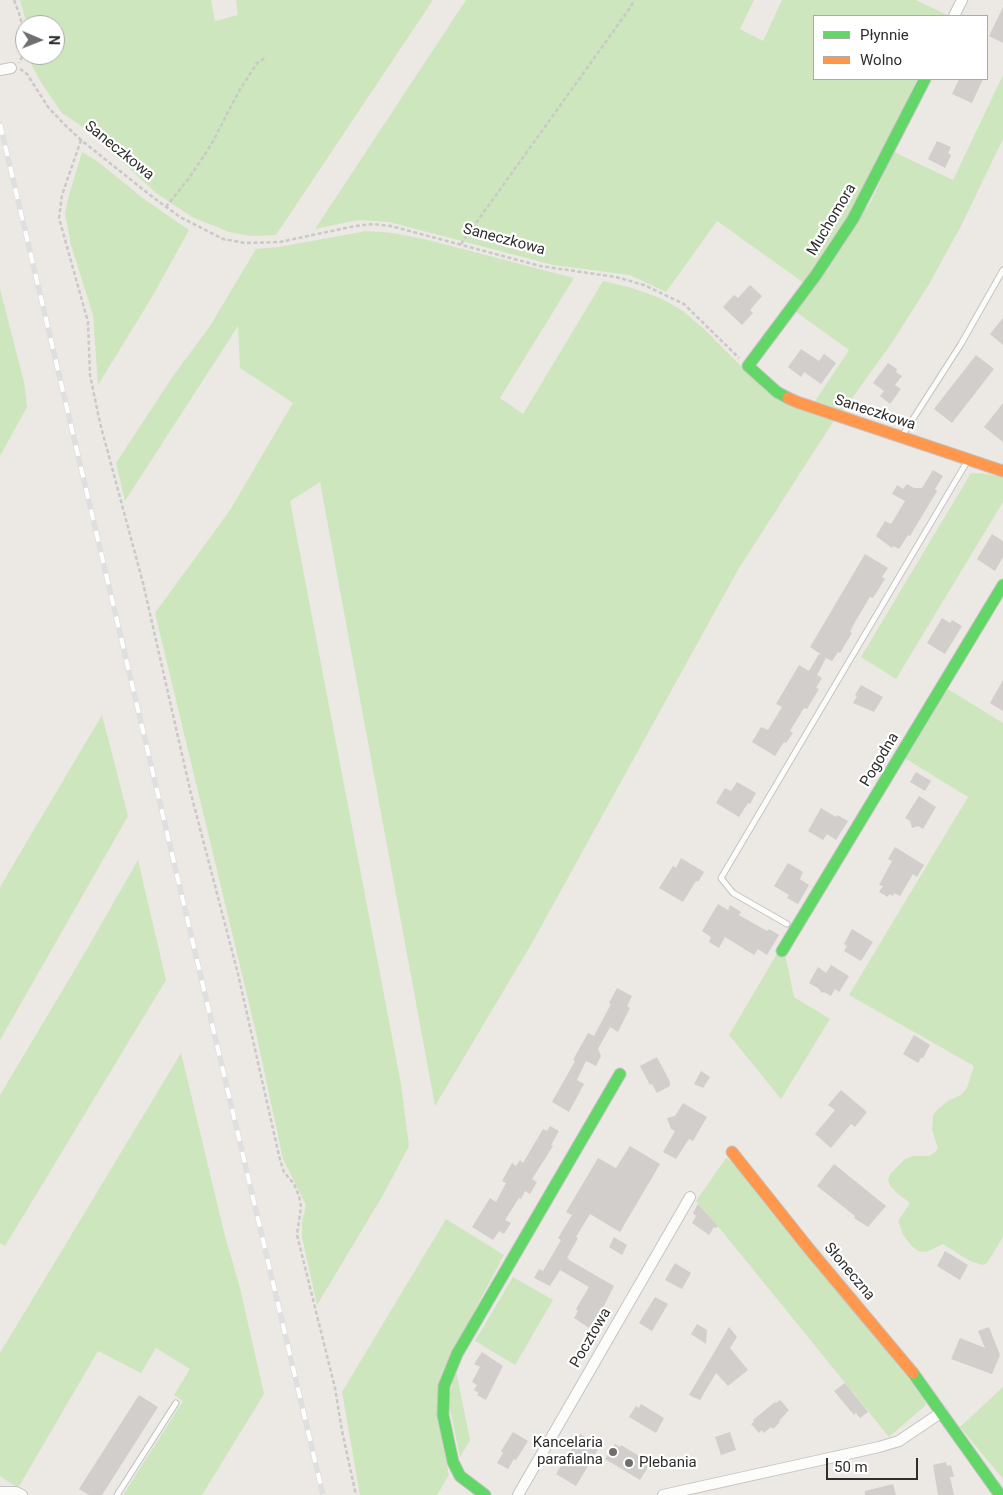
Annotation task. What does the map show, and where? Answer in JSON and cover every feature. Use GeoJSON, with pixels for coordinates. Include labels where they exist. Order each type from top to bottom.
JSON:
{"type":"FeatureCollection","features":[{"type":"Feature","properties":{"kind":"street"},"geometry":{"type":"LineString","coordinates":[[954,15],[962,0]]}},
{"type":"Feature","properties":{"kind":"street"},"geometry":{"type":"LineString","coordinates":[[0,70],[11,68]]}},
{"type":"Feature","properties":{"kind":"street","name":"Muchomora"},"geometry":{"type":"LineString","coordinates":[[748,366],[816,275],[853,220],[923,80]]}},
{"type":"Feature","properties":{"kind":"street","name":"Saneczkowa"},"geometry":{"type":"LineString","coordinates":[[748,366],[777,392],[797,402],[1003,471]]}},
{"type":"Feature","properties":{"kind":"street","name":"Pogodna"},"geometry":{"type":"LineString","coordinates":[[782,951],[1003,585]]}},
{"type":"Feature","properties":{"kind":"street"},"geometry":{"type":"LineString","coordinates":[[485,1495],[460,1476],[453,1462],[443,1415],[444,1386],[457,1354],[620,1074]]}},
{"type":"Feature","properties":{"kind":"street","name":"Słoneczna"},"geometry":{"type":"LineString","coordinates":[[732,1152],[810,1250],[919,1380],[1000,1495]]}},
{"type":"Feature","properties":{"kind":"street","name":"Pocztowa"},"geometry":{"type":"LineString","coordinates":[[524,1493],[690,1197]]}},
{"type":"Feature","properties":{"kind":"street"},"geometry":{"type":"LineString","coordinates":[[663,1495],[879,1447],[899,1441],[942,1412]]}},
{"type":"Feature","properties":{"kind":"street"},"geometry":{"type":"LineString","coordinates":[[0,1492],[16,1492],[22,1495]]}},
{"type":"Feature","properties":{"kind":"lane"},"geometry":{"type":"LineString","coordinates":[[901,438],[961,344],[1003,270]]}},
{"type":"Feature","properties":{"kind":"lane"},"geometry":{"type":"LineString","coordinates":[[787,924],[733,893],[721,878],[968,460]]}},
{"type":"Feature","properties":{"kind":"lane"},"geometry":{"type":"LineString","coordinates":[[117,1495],[176,1403]]}},
{"type":"Feature","properties":{"kind":"path"},"geometry":{"type":"LineString","coordinates":[[11,68],[21,62],[24,54],[23,28],[14,0]]}},
{"type":"Feature","properties":{"kind":"path"},"geometry":{"type":"LineString","coordinates":[[461,244],[634,0]]}},
{"type":"Feature","properties":{"kind":"path"},"geometry":{"type":"LineString","coordinates":[[166,207],[189,178],[211,145],[239,91],[257,63],[266,57]]}},
{"type":"Feature","properties":{"kind":"path","name":"Saneczkowa"},"geometry":{"type":"LineString","coordinates":[[11,68],[20,69],[27,74],[48,107],[81,140],[180,217],[224,239],[245,243],[280,242],[373,224],[391,226],[540,266],[616,278],[644,285],[684,304],[748,366]]}},
{"type":"Feature","properties":{"kind":"path"},"geometry":{"type":"LineString","coordinates":[[81,140],[62,196],[59,218],[88,322],[90,376],[100,423],[143,583],[191,794],[238,974],[280,1160],[284,1172],[294,1184],[301,1207],[297,1235],[335,1388],[356,1495]]}},
{"type":"Feature","properties":{"kind":"green space"},"geometry":{"type":"Polygon","coordinates":[[[20,0],[211,0],[215,21],[238,15],[236,0],[433,0],[276,235],[251,236],[229,232],[192,217],[156,193],[90,132],[62,113],[32,65],[65,65],[65,15],[24,15],[20,0]]]}},
{"type":"Feature","properties":{"kind":"green space"},"geometry":{"type":"Polygon","coordinates":[[[466,0],[754,0],[740,29],[763,41],[782,0],[916,0],[947,15],[813,15],[813,80],[917,80],[858,203],[804,283],[717,221],[666,292],[630,275],[553,265],[389,222],[358,220],[315,229],[466,0]]]}},
{"type":"Feature","properties":{"kind":"green space"},"geometry":{"type":"Polygon","coordinates":[[[1003,75],[1003,139],[961,226],[928,286],[891,344],[843,411],[815,401],[849,350],[795,311],[870,203],[894,152],[953,180],[1003,75]]]}},
{"type":"Feature","properties":{"kind":"green space"},"geometry":{"type":"Polygon","coordinates":[[[82,152],[97,161],[144,199],[189,230],[152,297],[98,385],[93,315],[71,245],[65,213],[82,152]]]}},
{"type":"Feature","properties":{"kind":"green space"},"geometry":{"type":"Polygon","coordinates":[[[366,231],[393,233],[428,240],[574,278],[500,398],[523,414],[603,281],[632,288],[660,298],[683,311],[745,370],[835,419],[739,568],[532,943],[435,1106],[320,482],[290,501],[401,1084],[409,1146],[383,1195],[317,1305],[302,1237],[302,1222],[306,1205],[283,1159],[255,1028],[155,613],[230,510],[293,403],[240,368],[238,326],[125,501],[116,463],[173,376],[210,326],[256,249],[279,247],[366,231]]]}},
{"type":"Feature","properties":{"kind":"green space"},"geometry":{"type":"Polygon","coordinates":[[[0,289],[24,382],[27,407],[0,456],[0,289]]]}},
{"type":"Feature","properties":{"kind":"green space"},"geometry":{"type":"Polygon","coordinates":[[[971,473],[1003,477],[1003,502],[896,679],[861,657],[971,473]]]}},
{"type":"Feature","properties":{"kind":"green space"},"geometry":{"type":"Polygon","coordinates":[[[946,688],[1003,723],[1003,1237],[987,1263],[982,1265],[968,1260],[943,1244],[926,1252],[918,1251],[911,1245],[903,1235],[898,1221],[910,1203],[890,1186],[888,1180],[890,1174],[905,1159],[913,1156],[930,1156],[935,1152],[938,1148],[932,1130],[933,1115],[949,1100],[961,1095],[967,1088],[974,1066],[849,995],[968,797],[903,757],[946,688]]]}},
{"type":"Feature","properties":{"kind":"green space"},"geometry":{"type":"Polygon","coordinates":[[[102,715],[128,816],[0,1040],[0,887],[102,715]]]}},
{"type":"Feature","properties":{"kind":"green space"},"geometry":{"type":"Polygon","coordinates":[[[138,860],[166,980],[5,1246],[0,1243],[0,1095],[138,860]]]}},
{"type":"Feature","properties":{"kind":"green space"},"geometry":{"type":"Polygon","coordinates":[[[777,954],[785,954],[794,997],[830,1019],[781,1099],[729,1035],[777,954]]]}},
{"type":"Feature","properties":{"kind":"green space"},"geometry":{"type":"Polygon","coordinates":[[[181,1053],[225,1236],[240,1288],[264,1394],[202,1495],[123,1495],[183,1401],[174,1395],[190,1369],[156,1348],[141,1373],[98,1351],[18,1488],[0,1476],[0,1353],[181,1053]]]}},
{"type":"Feature","properties":{"kind":"green space"},"geometry":{"type":"Polygon","coordinates":[[[726,1158],[740,1167],[924,1398],[926,1405],[889,1437],[696,1201],[726,1158]]]}},
{"type":"Feature","properties":{"kind":"green space"},"geometry":{"type":"Polygon","coordinates":[[[446,1219],[504,1255],[441,1374],[439,1405],[442,1443],[449,1475],[437,1495],[360,1495],[342,1392],[446,1219]]]}},
{"type":"Feature","properties":{"kind":"green space"},"geometry":{"type":"Polygon","coordinates":[[[513,1277],[553,1300],[515,1365],[475,1341],[513,1277]]]}},
{"type":"Feature","properties":{"kind":"green space"},"geometry":{"type":"Polygon","coordinates":[[[456,1371],[470,1440],[460,1457],[449,1396],[456,1371]]]}},
{"type":"Feature","properties":{"kind":"green space"},"geometry":{"type":"Polygon","coordinates":[[[1003,1387],[1003,1479],[960,1427],[1003,1387]]]}},
{"type":"Feature","properties":{"kind":"building"},"geometry":{"type":"Polygon","coordinates":[[[1003,7],[1003,43],[989,36],[1003,7]]]}},
{"type":"Feature","properties":{"kind":"building"},"geometry":{"type":"Polygon","coordinates":[[[959,80],[983,80],[972,103],[952,94],[959,80]]]}},
{"type":"Feature","properties":{"kind":"building"},"geometry":{"type":"Polygon","coordinates":[[[937,141],[951,147],[948,153],[951,155],[945,168],[928,159],[937,141]]]}},
{"type":"Feature","properties":{"kind":"building"},"geometry":{"type":"Polygon","coordinates":[[[750,285],[762,296],[750,310],[753,313],[742,325],[723,307],[734,295],[738,298],[750,285]]]}},
{"type":"Feature","properties":{"kind":"building"},"geometry":{"type":"Polygon","coordinates":[[[1003,318],[1003,345],[990,334],[1003,318]]]}},
{"type":"Feature","properties":{"kind":"building"},"geometry":{"type":"Polygon","coordinates":[[[801,349],[819,361],[824,354],[836,363],[821,384],[804,372],[801,377],[788,367],[801,349]]]}},
{"type":"Feature","properties":{"kind":"building"},"geometry":{"type":"Polygon","coordinates":[[[976,355],[994,369],[952,423],[934,409],[976,355]]]}},
{"type":"Feature","properties":{"kind":"building"},"geometry":{"type":"Polygon","coordinates":[[[888,363],[897,369],[896,372],[902,376],[895,385],[901,389],[890,404],[880,396],[884,391],[873,383],[888,363]]]}},
{"type":"Feature","properties":{"kind":"building"},"geometry":{"type":"Polygon","coordinates":[[[1003,403],[1003,442],[984,427],[1003,403]]]}},
{"type":"Feature","properties":{"kind":"building"},"geometry":{"type":"Polygon","coordinates":[[[933,470],[943,476],[935,489],[937,491],[910,536],[908,535],[899,549],[893,546],[892,548],[876,536],[885,521],[891,524],[905,501],[892,494],[897,485],[903,489],[907,484],[914,488],[922,488],[933,470]]]}},
{"type":"Feature","properties":{"kind":"building"},"geometry":{"type":"Polygon","coordinates":[[[992,534],[1003,541],[1003,557],[995,571],[977,559],[992,534]]]}},
{"type":"Feature","properties":{"kind":"building"},"geometry":{"type":"Polygon","coordinates":[[[865,554],[888,568],[882,577],[885,579],[873,598],[870,597],[840,653],[838,652],[832,661],[826,658],[817,675],[822,678],[816,688],[819,689],[807,709],[804,708],[790,731],[793,733],[786,743],[784,742],[775,756],[752,742],[761,727],[768,730],[782,707],[776,704],[799,665],[809,671],[819,654],[822,655],[810,647],[865,554]]]}},
{"type":"Feature","properties":{"kind":"building"},"geometry":{"type":"Polygon","coordinates":[[[942,618],[950,623],[952,620],[962,626],[945,654],[927,643],[942,618]]]}},
{"type":"Feature","properties":{"kind":"building"},"geometry":{"type":"Polygon","coordinates":[[[1003,680],[1003,711],[990,703],[1003,680]]]}},
{"type":"Feature","properties":{"kind":"building"},"geometry":{"type":"Polygon","coordinates":[[[861,685],[883,697],[874,712],[853,703],[861,685]]]}},
{"type":"Feature","properties":{"kind":"building"},"geometry":{"type":"Polygon","coordinates":[[[916,772],[931,781],[925,791],[910,782],[916,772]]]}},
{"type":"Feature","properties":{"kind":"building"},"geometry":{"type":"Polygon","coordinates":[[[737,782],[756,793],[739,817],[716,803],[725,788],[731,791],[737,782]]]}},
{"type":"Feature","properties":{"kind":"building"},"geometry":{"type":"Polygon","coordinates":[[[919,796],[936,807],[923,829],[918,826],[912,828],[910,821],[905,818],[919,796]]]}},
{"type":"Feature","properties":{"kind":"building"},"geometry":{"type":"Polygon","coordinates":[[[821,808],[836,817],[837,815],[848,821],[836,840],[827,834],[823,840],[808,831],[821,808]]]}},
{"type":"Feature","properties":{"kind":"building"},"geometry":{"type":"Polygon","coordinates":[[[895,847],[924,865],[917,877],[913,874],[900,896],[894,893],[893,896],[889,894],[888,897],[879,892],[883,886],[879,885],[892,861],[888,859],[895,847]]]}},
{"type":"Feature","properties":{"kind":"building"},"geometry":{"type":"Polygon","coordinates":[[[681,858],[704,872],[683,902],[659,888],[673,866],[676,868],[681,858]]]}},
{"type":"Feature","properties":{"kind":"building"},"geometry":{"type":"Polygon","coordinates":[[[788,863],[803,872],[800,879],[809,885],[798,904],[787,898],[789,895],[774,886],[788,863]]]}},
{"type":"Feature","properties":{"kind":"building"},"geometry":{"type":"Polygon","coordinates":[[[718,904],[728,910],[730,905],[741,912],[739,915],[767,931],[769,929],[779,935],[767,955],[758,949],[754,955],[725,937],[719,948],[709,942],[711,937],[702,931],[718,904]]]}},
{"type":"Feature","properties":{"kind":"building"},"geometry":{"type":"Polygon","coordinates":[[[852,929],[873,942],[861,961],[844,951],[847,946],[844,944],[852,929]]]}},
{"type":"Feature","properties":{"kind":"building"},"geometry":{"type":"Polygon","coordinates":[[[831,965],[849,976],[839,992],[835,989],[831,996],[824,992],[822,993],[818,988],[809,983],[818,967],[826,973],[831,965]]]}},
{"type":"Feature","properties":{"kind":"building"},"geometry":{"type":"Polygon","coordinates":[[[617,988],[632,996],[627,1006],[630,1008],[618,1032],[610,1027],[598,1049],[601,1056],[596,1066],[586,1061],[577,1080],[584,1084],[569,1112],[552,1102],[588,1033],[594,1036],[611,1004],[609,1003],[617,988]]]}},
{"type":"Feature","properties":{"kind":"building"},"geometry":{"type":"Polygon","coordinates":[[[914,1035],[930,1045],[918,1063],[903,1054],[914,1035]]]}},
{"type":"Feature","properties":{"kind":"building"},"geometry":{"type":"Polygon","coordinates":[[[657,1057],[670,1082],[670,1086],[657,1093],[652,1084],[650,1085],[640,1066],[657,1057]]]}},
{"type":"Feature","properties":{"kind":"building"},"geometry":{"type":"Polygon","coordinates":[[[701,1071],[710,1077],[703,1088],[694,1084],[701,1071]]]}},
{"type":"Feature","properties":{"kind":"building"},"geometry":{"type":"Polygon","coordinates":[[[841,1090],[867,1112],[855,1127],[851,1124],[831,1148],[815,1134],[835,1110],[828,1105],[841,1090]]]}},
{"type":"Feature","properties":{"kind":"building"},"geometry":{"type":"Polygon","coordinates":[[[683,1103],[707,1117],[693,1141],[689,1139],[676,1159],[663,1152],[675,1131],[671,1129],[667,1118],[675,1116],[683,1103]]]}},
{"type":"Feature","properties":{"kind":"building"},"geometry":{"type":"Polygon","coordinates":[[[550,1126],[559,1131],[551,1145],[553,1146],[532,1179],[537,1182],[530,1194],[525,1191],[505,1220],[511,1223],[504,1234],[499,1231],[493,1240],[472,1227],[490,1198],[496,1202],[506,1183],[502,1181],[512,1163],[516,1166],[520,1160],[523,1163],[543,1129],[547,1131],[550,1126]]]}},
{"type":"Feature","properties":{"kind":"building"},"geometry":{"type":"Polygon","coordinates":[[[630,1146],[660,1164],[620,1232],[590,1214],[576,1237],[578,1238],[567,1258],[614,1286],[596,1321],[594,1320],[589,1328],[574,1318],[578,1311],[576,1309],[589,1287],[560,1270],[550,1286],[534,1278],[539,1269],[543,1271],[561,1240],[558,1238],[572,1215],[566,1212],[598,1158],[616,1168],[630,1146]]]}},
{"type":"Feature","properties":{"kind":"building"},"geometry":{"type":"Polygon","coordinates":[[[834,1164],[886,1206],[868,1227],[854,1218],[855,1216],[817,1186],[834,1164]]]}},
{"type":"Feature","properties":{"kind":"building"},"geometry":{"type":"Polygon","coordinates":[[[698,1204],[718,1226],[714,1227],[709,1235],[692,1223],[696,1216],[693,1213],[698,1204]]]}},
{"type":"Feature","properties":{"kind":"building"},"geometry":{"type":"Polygon","coordinates":[[[614,1237],[627,1245],[622,1255],[609,1247],[614,1237]]]}},
{"type":"Feature","properties":{"kind":"building"},"geometry":{"type":"Polygon","coordinates":[[[945,1251],[968,1265],[960,1280],[937,1266],[945,1251]]]}},
{"type":"Feature","properties":{"kind":"building"},"geometry":{"type":"Polygon","coordinates":[[[675,1263],[691,1273],[682,1289],[665,1280],[675,1263]]]}},
{"type":"Feature","properties":{"kind":"building"},"geometry":{"type":"Polygon","coordinates":[[[655,1297],[668,1304],[652,1331],[639,1323],[655,1297]]]}},
{"type":"Feature","properties":{"kind":"building"},"geometry":{"type":"Polygon","coordinates":[[[697,1324],[707,1330],[706,1344],[691,1334],[697,1324]]]}},
{"type":"Feature","properties":{"kind":"building"},"geometry":{"type":"Polygon","coordinates":[[[729,1327],[737,1337],[730,1348],[748,1370],[728,1386],[716,1373],[700,1400],[689,1395],[729,1327]]]}},
{"type":"Feature","properties":{"kind":"building"},"geometry":{"type":"Polygon","coordinates":[[[989,1327],[1000,1355],[992,1374],[951,1359],[960,1338],[985,1348],[978,1331],[989,1327]]]}},
{"type":"Feature","properties":{"kind":"building"},"geometry":{"type":"Polygon","coordinates":[[[482,1352],[503,1366],[486,1400],[477,1395],[479,1393],[474,1390],[477,1385],[472,1382],[480,1367],[474,1364],[482,1352]]]}},
{"type":"Feature","properties":{"kind":"building"},"geometry":{"type":"Polygon","coordinates":[[[845,1383],[868,1412],[860,1418],[856,1413],[854,1415],[834,1391],[845,1383]]]}},
{"type":"Feature","properties":{"kind":"building"},"geometry":{"type":"Polygon","coordinates":[[[139,1395],[158,1407],[102,1495],[89,1495],[79,1489],[139,1395]]]}},
{"type":"Feature","properties":{"kind":"building"},"geometry":{"type":"Polygon","coordinates":[[[780,1400],[789,1410],[773,1429],[771,1427],[764,1433],[762,1430],[759,1433],[751,1424],[754,1422],[753,1420],[780,1400]]]}},
{"type":"Feature","properties":{"kind":"building"},"geometry":{"type":"Polygon","coordinates":[[[641,1404],[664,1418],[656,1433],[629,1417],[636,1406],[639,1408],[641,1404]]]}},
{"type":"Feature","properties":{"kind":"building"},"geometry":{"type":"Polygon","coordinates":[[[513,1432],[528,1441],[508,1469],[497,1463],[503,1453],[501,1451],[513,1432]]]}},
{"type":"Feature","properties":{"kind":"building"},"geometry":{"type":"Polygon","coordinates":[[[730,1432],[736,1450],[721,1455],[715,1437],[730,1432]]]}},
{"type":"Feature","properties":{"kind":"building"},"geometry":{"type":"Polygon","coordinates":[[[580,1434],[600,1446],[576,1486],[556,1474],[580,1434]]]}},
{"type":"Feature","properties":{"kind":"building","name":"Plebania"},"geometry":{"type":"Polygon","coordinates":[[[615,1444],[620,1447],[621,1445],[650,1464],[640,1480],[605,1459],[615,1444]]]}},
{"type":"Feature","properties":{"kind":"building"},"geometry":{"type":"Polygon","coordinates":[[[946,1462],[947,1466],[951,1465],[954,1477],[950,1477],[954,1495],[938,1495],[933,1465],[946,1462]]]}},
{"type":"Feature","properties":{"kind":"building"},"geometry":{"type":"Polygon","coordinates":[[[893,1484],[896,1495],[865,1495],[865,1491],[893,1484]]]}},
{"type":"Feature","properties":{"kind":"railway"},"geometry":{"type":"LineString","coordinates":[[0,124],[323,1495]]}},
{"type":"Feature","properties":{"kind":"traffic: fast"},"geometry":{"type":"LineString","coordinates":[[788,398],[777,392],[748,366],[816,275],[853,219],[924,80]]}},
{"type":"Feature","properties":{"kind":"traffic: fast"},"geometry":{"type":"LineString","coordinates":[[782,951],[1003,585]]}},
{"type":"Feature","properties":{"kind":"traffic: fast"},"geometry":{"type":"LineString","coordinates":[[485,1495],[460,1476],[453,1462],[443,1415],[444,1386],[457,1354],[620,1074]]}},
{"type":"Feature","properties":{"kind":"traffic: fast"},"geometry":{"type":"LineString","coordinates":[[913,1373],[1000,1495]]}},
{"type":"Feature","properties":{"kind":"traffic: slow"},"geometry":{"type":"LineString","coordinates":[[788,398],[1003,471]]}},
{"type":"Feature","properties":{"kind":"traffic: slow"},"geometry":{"type":"LineString","coordinates":[[732,1152],[810,1250],[913,1373]]}},
{"type":"Feature","properties":{"kind":"place","name":"Kancelaria parafialna"},"geometry":{"type":"Point","coordinates":[613,1452]}},
{"type":"Feature","properties":{"kind":"place","name":"Plebania"},"geometry":{"type":"Point","coordinates":[629,1463]}}]}
